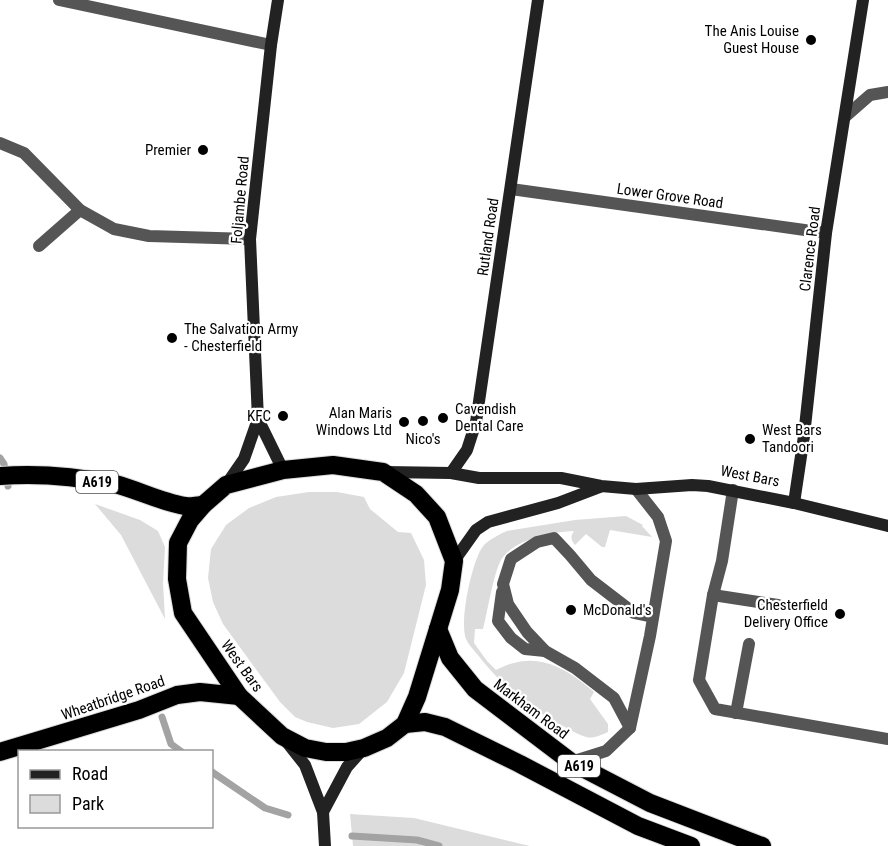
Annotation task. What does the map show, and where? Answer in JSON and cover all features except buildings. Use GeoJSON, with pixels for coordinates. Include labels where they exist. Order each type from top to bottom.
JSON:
{"type":"FeatureCollection","features":[{"type":"Feature","properties":{"kind":"highway","name":"West Bars"},"geometry":{"type":"LineString","coordinates":[[333,465],[383,472],[416,494],[437,517],[454,561],[450,590],[417,697],[405,724],[387,738],[346,753],[305,748],[282,736],[261,718],[239,696],[183,613],[177,579],[178,543],[190,520],[226,485],[284,470],[333,465]]}},
{"type":"Feature","properties":{"kind":"highway","name":"A619"},"geometry":{"type":"LineString","coordinates":[[0,476],[23,474],[115,484],[187,506],[203,505]]}},
{"type":"Feature","properties":{"kind":"highway","name":"Markham Road"},"geometry":{"type":"LineString","coordinates":[[438,629],[450,658],[475,689],[571,762],[650,803],[762,846]]}},
{"type":"Feature","properties":{"kind":"highway","name":"Wheatbridge Road"},"geometry":{"type":"LineString","coordinates":[[0,752],[139,710],[177,695],[200,692],[239,696]]}},
{"type":"Feature","properties":{"kind":"highway","name":"A619"},"geometry":{"type":"LineString","coordinates":[[405,724],[425,722],[445,727],[638,826],[691,846]]}},
{"type":"Feature","properties":{"kind":"street"},"geometry":{"type":"LineString","coordinates":[[58,0],[271,45]]}},
{"type":"Feature","properties":{"kind":"street","name":"Foljambe Road"},"geometry":{"type":"LineString","coordinates":[[278,0],[250,239],[258,419],[284,470]]}},
{"type":"Feature","properties":{"kind":"street","name":"Rutland Road"},"geometry":{"type":"LineString","coordinates":[[451,473],[467,450],[476,422],[538,0]]}},
{"type":"Feature","properties":{"kind":"street","name":"Clarence Road"},"geometry":{"type":"LineString","coordinates":[[794,503],[804,436],[826,233],[863,0]]}},
{"type":"Feature","properties":{"kind":"street"},"geometry":{"type":"LineString","coordinates":[[846,116],[870,95],[888,92]]}},
{"type":"Feature","properties":{"kind":"street"},"geometry":{"type":"LineString","coordinates":[[0,144],[24,153],[80,210],[114,229],[149,236],[250,239]]}},
{"type":"Feature","properties":{"kind":"street","name":"Lower Grove Road"},"geometry":{"type":"LineString","coordinates":[[511,189],[826,233]]}},
{"type":"Feature","properties":{"kind":"street"},"geometry":{"type":"LineString","coordinates":[[39,246],[80,210]]}},
{"type":"Feature","properties":{"kind":"street"},"geometry":{"type":"LineString","coordinates":[[226,485],[244,459],[258,419]]}},
{"type":"Feature","properties":{"kind":"street","name":"West Bars"},"geometry":{"type":"LineString","coordinates":[[383,472],[451,473],[479,478],[561,478],[601,486],[636,489],[708,486],[794,503],[888,526]]}},
{"type":"Feature","properties":{"kind":"street","name":"West Bars"},"geometry":{"type":"LineString","coordinates":[[454,561],[476,530],[488,522],[558,503],[601,486]]}},
{"type":"Feature","properties":{"kind":"street"},"geometry":{"type":"LineString","coordinates":[[571,762],[606,751],[630,728],[666,541],[658,517],[636,489]]}},
{"type":"Feature","properties":{"kind":"street"},"geometry":{"type":"LineString","coordinates":[[733,490],[699,681],[715,709],[888,739]]}},
{"type":"Feature","properties":{"kind":"street"},"geometry":{"type":"LineString","coordinates":[[545,651],[525,649],[511,638],[498,621],[511,559],[537,542],[554,538],[591,580],[634,613],[653,617]]}},
{"type":"Feature","properties":{"kind":"street"},"geometry":{"type":"LineString","coordinates":[[504,584],[508,604],[527,632],[545,651],[575,668],[614,698],[630,728]]}},
{"type":"Feature","properties":{"kind":"street"},"geometry":{"type":"LineString","coordinates":[[713,595],[778,604]]}},
{"type":"Feature","properties":{"kind":"street"},"geometry":{"type":"LineString","coordinates":[[736,713],[749,644]]}},
{"type":"Feature","properties":{"kind":"street"},"geometry":{"type":"LineString","coordinates":[[282,736],[305,765],[323,812],[325,846]]}},
{"type":"Feature","properties":{"kind":"street"},"geometry":{"type":"LineString","coordinates":[[323,812],[347,767],[364,748]]}},
{"type":"Feature","properties":{"kind":"green space"},"geometry":{"type":"Polygon","coordinates":[[[309,492],[337,492],[364,497],[370,509],[398,532],[411,533],[424,560],[426,585],[404,673],[387,702],[359,724],[333,728],[295,717],[280,702],[223,624],[213,602],[208,578],[211,549],[226,525],[249,508],[276,497],[309,492]]]}},
{"type":"Feature","properties":{"kind":"green space"},"geometry":{"type":"Polygon","coordinates":[[[95,504],[140,520],[158,531],[165,547],[163,583],[165,619],[121,535],[95,504]]]}},
{"type":"Feature","properties":{"kind":"green space"},"geometry":{"type":"Polygon","coordinates":[[[626,516],[643,525],[652,537],[610,530],[605,547],[586,534],[575,545],[571,538],[574,531],[544,535],[515,547],[507,553],[498,566],[483,629],[475,629],[474,643],[496,670],[509,664],[525,661],[547,663],[577,678],[594,692],[590,699],[608,724],[608,732],[597,736],[583,736],[528,704],[486,665],[466,639],[465,605],[479,552],[486,543],[501,534],[507,531],[575,520],[626,516]]]}},
{"type":"Feature","properties":{"kind":"green space"},"geometry":{"type":"Polygon","coordinates":[[[350,814],[414,818],[530,846],[353,846],[350,814]]]}},
{"type":"Feature","properties":{"kind":"waterway"},"geometry":{"type":"LineString","coordinates":[[0,458],[4,464],[8,486]]}},
{"type":"Feature","properties":{"kind":"waterway"},"geometry":{"type":"LineString","coordinates":[[162,717],[171,744],[179,750]]}},
{"type":"Feature","properties":{"kind":"waterway"},"geometry":{"type":"LineString","coordinates":[[213,773],[265,808],[288,815]]}},
{"type":"Feature","properties":{"kind":"waterway"},"geometry":{"type":"LineString","coordinates":[[352,836],[417,840],[439,846]]}},
{"type":"Feature","properties":{"kind":"place","name":"The Anis Louise Guest House"},"geometry":{"type":"Point","coordinates":[811,40]}},
{"type":"Feature","properties":{"kind":"place","name":"Premier"},"geometry":{"type":"Point","coordinates":[203,150]}},
{"type":"Feature","properties":{"kind":"place","name":"The Salvation Army - Chesterfield"},"geometry":{"type":"Point","coordinates":[172,338]}},
{"type":"Feature","properties":{"kind":"place","name":"KFC"},"geometry":{"type":"Point","coordinates":[283,416]}},
{"type":"Feature","properties":{"kind":"place","name":"Cavendish Dental Care"},"geometry":{"type":"Point","coordinates":[443,418]}},
{"type":"Feature","properties":{"kind":"place","name":"Nico's"},"geometry":{"type":"Point","coordinates":[423,421]}},
{"type":"Feature","properties":{"kind":"place","name":"Alan Maris Windows Ltd"},"geometry":{"type":"Point","coordinates":[404,422]}},
{"type":"Feature","properties":{"kind":"place","name":"West Bars Tandoori"},"geometry":{"type":"Point","coordinates":[750,439]}},
{"type":"Feature","properties":{"kind":"place","name":"McDonald's"},"geometry":{"type":"Point","coordinates":[571,610]}},
{"type":"Feature","properties":{"kind":"place","name":"Chesterfield Delivery Office"},"geometry":{"type":"Point","coordinates":[840,614]}}]}
